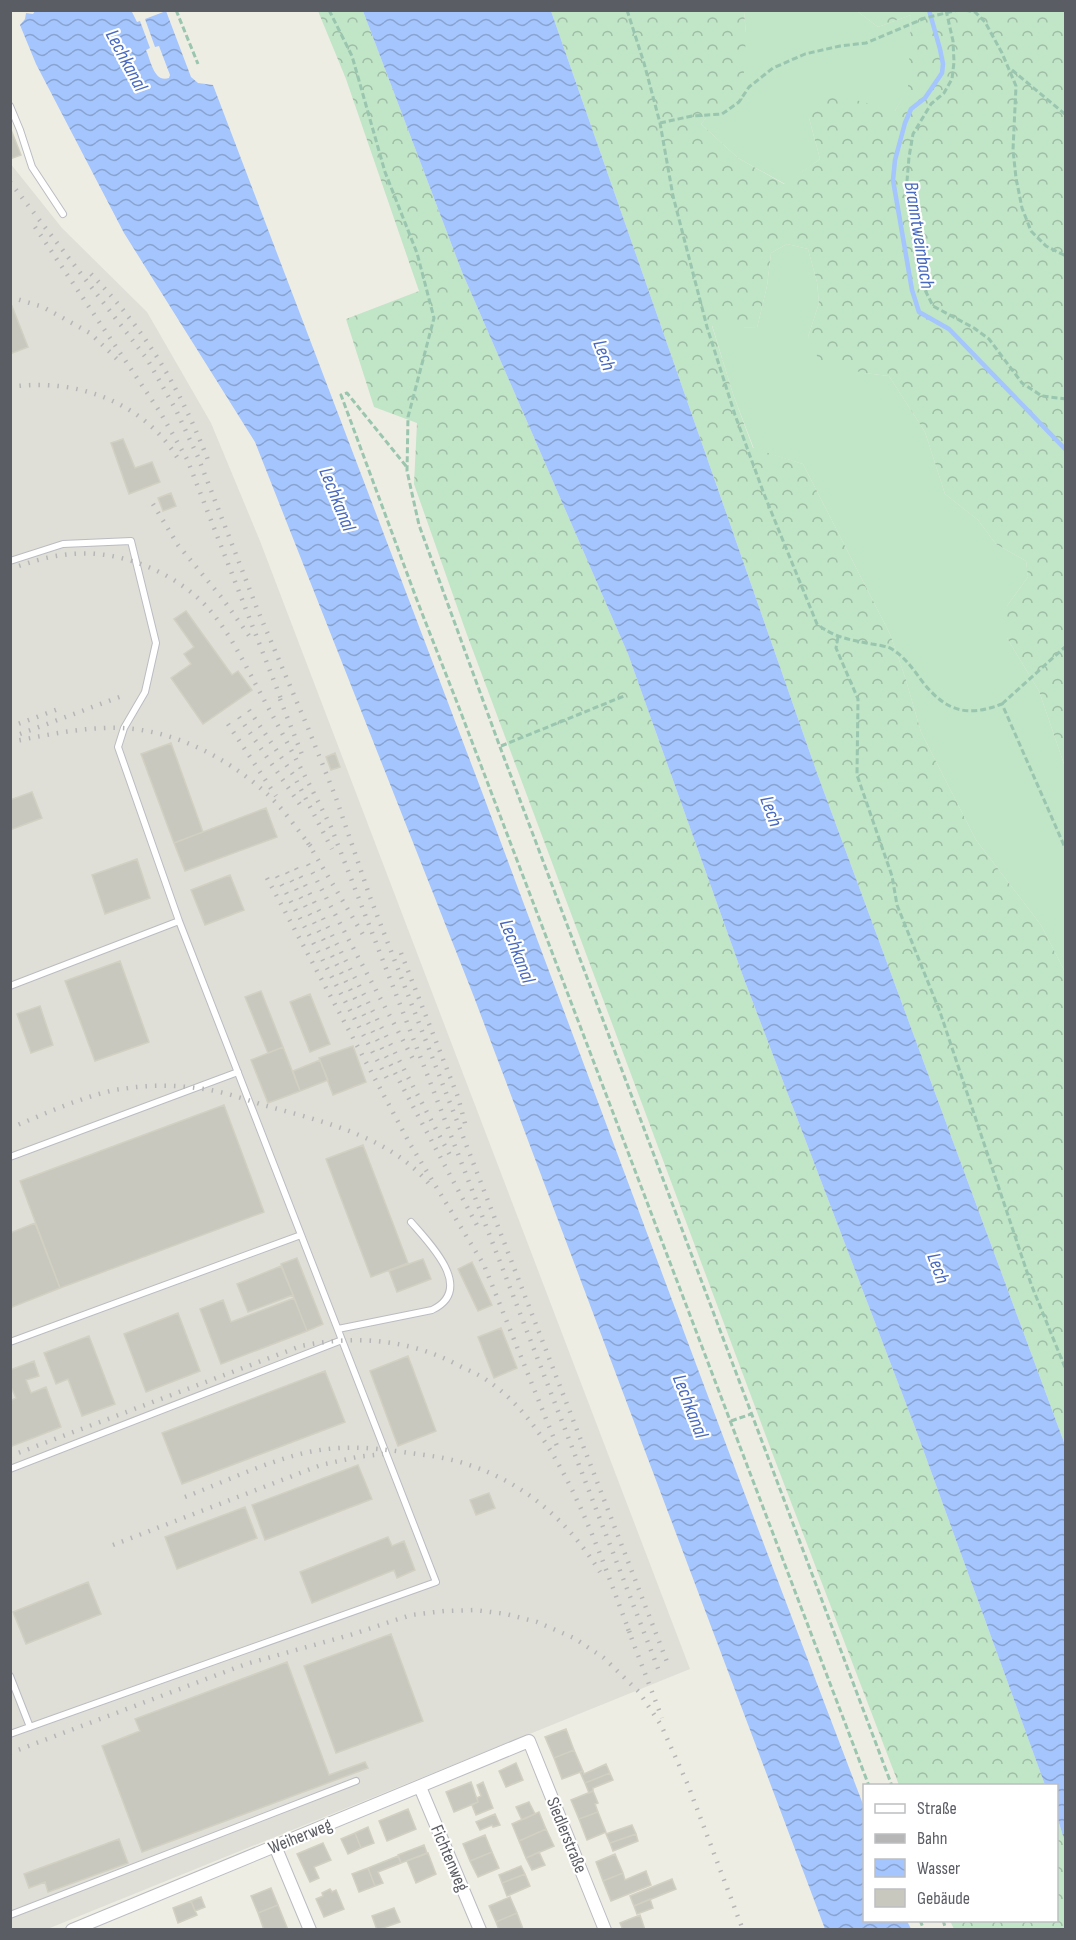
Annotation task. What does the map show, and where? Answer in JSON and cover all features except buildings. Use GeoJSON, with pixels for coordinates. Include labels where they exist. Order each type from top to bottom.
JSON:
{"type":"FeatureCollection","features":[{"type":"Feature","properties":{"kind":"street","name":"Weiherweg"},"geometry":{"type":"LineString","coordinates":[[72,1929],[97,1925],[275,1846],[529,1741]]}},
{"type":"Feature","properties":{"kind":"street","name":"Siedlerstraße"},"geometry":{"type":"LineString","coordinates":[[529,1741],[605,1929]]}},
{"type":"Feature","properties":{"kind":"street","name":"Fichtenweg"},"geometry":{"type":"LineString","coordinates":[[420,1788],[480,1929]]}},
{"type":"Feature","properties":{"kind":"street"},"geometry":{"type":"LineString","coordinates":[[275,1846],[310,1929]]}},
{"type":"Feature","properties":{"kind":"lane"},"geometry":{"type":"LineString","coordinates":[[10,106],[32,167],[63,214]]}},
{"type":"Feature","properties":{"kind":"lane"},"geometry":{"type":"LineString","coordinates":[[10,561],[63,544],[131,541],[156,643],[145,692],[124,728],[118,747],[179,921],[436,1582],[10,1734]]}},
{"type":"Feature","properties":{"kind":"lane"},"geometry":{"type":"LineString","coordinates":[[10,986],[179,921]]}},
{"type":"Feature","properties":{"kind":"lane"},"geometry":{"type":"LineString","coordinates":[[10,1157],[238,1072]]}},
{"type":"Feature","properties":{"kind":"lane"},"geometry":{"type":"LineString","coordinates":[[338,1329],[432,1310],[442,1305],[448,1298],[449,1274],[443,1260],[411,1222]]}},
{"type":"Feature","properties":{"kind":"lane"},"geometry":{"type":"LineString","coordinates":[[10,1342],[301,1234]]}},
{"type":"Feature","properties":{"kind":"lane"},"geometry":{"type":"LineString","coordinates":[[10,1469],[342,1340]]}},
{"type":"Feature","properties":{"kind":"lane"},"geometry":{"type":"LineString","coordinates":[[10,1676],[30,1727]]}},
{"type":"Feature","properties":{"kind":"lane"},"geometry":{"type":"LineString","coordinates":[[10,1916],[356,1781]]}},
{"type":"Feature","properties":{"kind":"path"},"geometry":{"type":"LineString","coordinates":[[176,10],[198,64]]}},
{"type":"Feature","properties":{"kind":"path"},"geometry":{"type":"LineString","coordinates":[[328,10],[352,56],[386,172],[417,253],[434,318],[408,417],[407,467],[419,525],[500,747],[891,1784]]}},
{"type":"Feature","properties":{"kind":"path"},"geometry":{"type":"LineString","coordinates":[[627,10],[660,123],[673,196],[707,327],[735,415],[764,494],[817,624],[838,637],[889,647],[909,663],[941,702],[963,711],[985,711],[1002,704],[1065,646]]}},
{"type":"Feature","properties":{"kind":"path"},"geometry":{"type":"LineString","coordinates":[[660,123],[692,116],[722,114],[739,102],[749,87],[773,68],[805,54],[866,43],[925,18],[958,10]]}},
{"type":"Feature","properties":{"kind":"path"},"geometry":{"type":"LineString","coordinates":[[965,10],[975,12],[986,22],[1016,86],[1013,150],[1022,208],[1031,231],[1046,246],[1065,256]]}},
{"type":"Feature","properties":{"kind":"path"},"geometry":{"type":"LineString","coordinates":[[946,12],[953,41],[952,79],[944,93],[931,104],[913,134],[906,192],[909,221],[924,288],[933,306],[974,328],[989,339],[1022,383],[1042,396],[1065,399]]}},
{"type":"Feature","properties":{"kind":"path"},"geometry":{"type":"LineString","coordinates":[[1010,69],[1065,115]]}},
{"type":"Feature","properties":{"kind":"path"},"geometry":{"type":"LineString","coordinates":[[407,467],[347,393],[341,395],[418,603],[459,705],[869,1784]]}},
{"type":"Feature","properties":{"kind":"path"},"geometry":{"type":"LineString","coordinates":[[838,637],[836,648],[858,699],[857,775],[892,876],[897,904],[940,1012],[1032,1284],[1065,1370]]}},
{"type":"Feature","properties":{"kind":"path"},"geometry":{"type":"LineString","coordinates":[[500,747],[624,696]]}},
{"type":"Feature","properties":{"kind":"path"},"geometry":{"type":"LineString","coordinates":[[1002,704],[1065,850]]}},
{"type":"Feature","properties":{"kind":"path"},"geometry":{"type":"LineString","coordinates":[[731,1420],[751,1414]]}},
{"type":"Feature","properties":{"kind":"shaded area"},"geometry":{"type":"Polygon","coordinates":[[[10,163],[62,228],[147,312],[211,423],[260,541],[690,1669],[45,1930],[10,1929],[10,163]]]}},
{"type":"Feature","properties":{"kind":"green space"},"geometry":{"type":"Polygon","coordinates":[[[318,11],[363,11],[462,272],[628,654],[744,979],[916,1430],[1045,1784],[899,1784],[773,1455],[466,632],[414,484],[417,423],[374,407],[346,319],[419,291],[346,79],[318,11]]]}},
{"type":"Feature","properties":{"kind":"green space"},"geometry":{"type":"Polygon","coordinates":[[[551,11],[744,11],[746,34],[742,108],[706,118],[701,124],[738,158],[784,184],[820,159],[809,118],[824,91],[895,111],[908,87],[911,15],[878,27],[857,11],[1065,11],[1065,767],[1039,691],[1007,638],[1007,606],[1028,577],[1026,561],[996,544],[978,520],[945,494],[925,432],[889,376],[864,373],[820,362],[808,337],[819,303],[817,282],[808,249],[787,244],[771,253],[767,286],[757,328],[712,326],[753,448],[803,464],[890,634],[921,732],[976,840],[1041,925],[1065,972],[1065,1445],[817,773],[551,11]]]}},
{"type":"Feature","properties":{"kind":"green space"},"geometry":{"type":"Polygon","coordinates":[[[744,11],[857,11],[878,27],[911,15],[909,87],[895,111],[809,118],[820,159],[785,184],[738,158],[701,124],[746,34],[744,11]]]}},
{"type":"Feature","properties":{"kind":"green space"},"geometry":{"type":"Polygon","coordinates":[[[787,244],[808,249],[817,282],[819,303],[808,337],[864,373],[889,376],[925,432],[945,494],[978,520],[996,544],[1026,561],[1028,577],[1007,606],[1007,638],[1039,691],[1065,767],[1065,972],[1041,925],[976,840],[921,732],[890,634],[803,464],[754,449],[733,394],[712,325],[757,328],[767,286],[771,253],[787,244]]]}},
{"type":"Feature","properties":{"kind":"green space"},"geometry":{"type":"Polygon","coordinates":[[[1058,1820],[1065,1842],[1065,1929],[954,1929],[950,1922],[1058,1922],[1058,1820]]]}},
{"type":"Feature","properties":{"kind":"water","name":"Lechkanal"},"geometry":{"type":"Polygon","coordinates":[[[35,11],[134,11],[132,12],[137,22],[140,21],[150,48],[146,50],[152,65],[156,74],[164,79],[169,78],[170,75],[159,46],[155,47],[145,19],[166,11],[191,77],[198,83],[213,85],[863,1804],[863,1922],[908,1922],[911,1929],[825,1929],[474,997],[255,442],[124,233],[36,64],[20,25],[26,13],[33,14],[35,11]]]}},
{"type":"Feature","properties":{"kind":"water","name":"Lech"},"geometry":{"type":"Polygon","coordinates":[[[363,11],[551,11],[817,773],[1065,1445],[1065,1842],[1058,1820],[1058,1784],[1045,1784],[916,1430],[744,979],[628,654],[462,272],[363,11]]]}},
{"type":"Feature","properties":{"kind":"waterway","name":"Branntweinbach"},"geometry":{"type":"LineString","coordinates":[[929,10],[940,49],[942,73],[925,98],[911,109],[895,160],[893,180],[912,290],[919,312],[949,329],[1066,450]]}},
{"type":"Feature","properties":{"kind":"railway"},"geometry":{"type":"LineString","coordinates":[[10,182],[147,359],[176,410],[198,457],[258,611],[336,798],[370,897],[669,1667]]}},
{"type":"Feature","properties":{"kind":"railway"},"geometry":{"type":"LineString","coordinates":[[35,227],[160,412],[187,459],[283,704]]}},
{"type":"Feature","properties":{"kind":"railway"},"geometry":{"type":"LineString","coordinates":[[91,274],[145,338],[173,384],[208,460]]}},
{"type":"Feature","properties":{"kind":"railway"},"geometry":{"type":"LineString","coordinates":[[10,297],[43,307],[90,333],[118,360]]}},
{"type":"Feature","properties":{"kind":"railway"},"geometry":{"type":"LineString","coordinates":[[10,387],[60,386],[107,399],[129,410],[149,424],[166,441],[180,462]]}},
{"type":"Feature","properties":{"kind":"railway"},"geometry":{"type":"LineString","coordinates":[[153,504],[178,545],[222,598],[250,637]]}},
{"type":"Feature","properties":{"kind":"railway"},"geometry":{"type":"LineString","coordinates":[[10,569],[36,560],[82,553],[122,558],[142,564],[160,572],[194,594],[216,618],[238,651],[331,827],[659,1671]]}},
{"type":"Feature","properties":{"kind":"railway"},"geometry":{"type":"LineString","coordinates":[[20,734],[122,696]]}},
{"type":"Feature","properties":{"kind":"railway"},"geometry":{"type":"LineString","coordinates":[[280,699],[303,757]]}},
{"type":"Feature","properties":{"kind":"railway"},"geometry":{"type":"LineString","coordinates":[[10,727],[61,708]]}},
{"type":"Feature","properties":{"kind":"railway"},"geometry":{"type":"LineString","coordinates":[[249,710],[294,776],[332,849]]}},
{"type":"Feature","properties":{"kind":"railway"},"geometry":{"type":"LineString","coordinates":[[239,717],[301,806]]}},
{"type":"Feature","properties":{"kind":"railway"},"geometry":{"type":"LineString","coordinates":[[228,724],[276,796]]}},
{"type":"Feature","properties":{"kind":"railway"},"geometry":{"type":"LineString","coordinates":[[10,742],[69,731],[105,728],[127,728],[171,737],[212,755],[249,779],[279,806],[313,849]]}},
{"type":"Feature","properties":{"kind":"railway"},"geometry":{"type":"LineString","coordinates":[[308,843],[365,938]]}},
{"type":"Feature","properties":{"kind":"railway"},"geometry":{"type":"LineString","coordinates":[[308,864],[413,1059]]}},
{"type":"Feature","properties":{"kind":"railway"},"geometry":{"type":"LineString","coordinates":[[296,868],[452,1159]]}},
{"type":"Feature","properties":{"kind":"railway"},"geometry":{"type":"LineString","coordinates":[[287,872],[479,1229]]}},
{"type":"Feature","properties":{"kind":"railway"},"geometry":{"type":"LineString","coordinates":[[277,876],[389,1082]]}},
{"type":"Feature","properties":{"kind":"railway"},"geometry":{"type":"LineString","coordinates":[[267,878],[410,1144],[484,1265],[559,1451]]}},
{"type":"Feature","properties":{"kind":"railway"},"geometry":{"type":"LineString","coordinates":[[401,953],[458,1097],[466,1127]]}},
{"type":"Feature","properties":{"kind":"railway"},"geometry":{"type":"LineString","coordinates":[[10,1128],[68,1104],[114,1090],[162,1086],[205,1089],[331,1124],[375,1142],[414,1168],[430,1185]]}},
{"type":"Feature","properties":{"kind":"railway"},"geometry":{"type":"LineString","coordinates":[[10,1456],[301,1346],[361,1340],[400,1344],[419,1349],[484,1379],[514,1403],[537,1431],[558,1463],[576,1497],[631,1636]]}},
{"type":"Feature","properties":{"kind":"railway"},"geometry":{"type":"LineString","coordinates":[[185,1497],[274,1462],[317,1450],[365,1448],[443,1458],[507,1481],[543,1506],[574,1536],[600,1572]]}},
{"type":"Feature","properties":{"kind":"railway"},"geometry":{"type":"LineString","coordinates":[[113,1545],[321,1465],[383,1454]]}},
{"type":"Feature","properties":{"kind":"railway"},"geometry":{"type":"LineString","coordinates":[[10,1753],[246,1664],[350,1635],[411,1615],[475,1610],[506,1614],[537,1622],[574,1638],[604,1658],[639,1692],[661,1725],[688,1785],[743,1930]]}},
{"type":"Feature","properties":{"kind":"railway"},"geometry":{"type":"LineString","coordinates":[[628,1629],[662,1718]]}}]}
